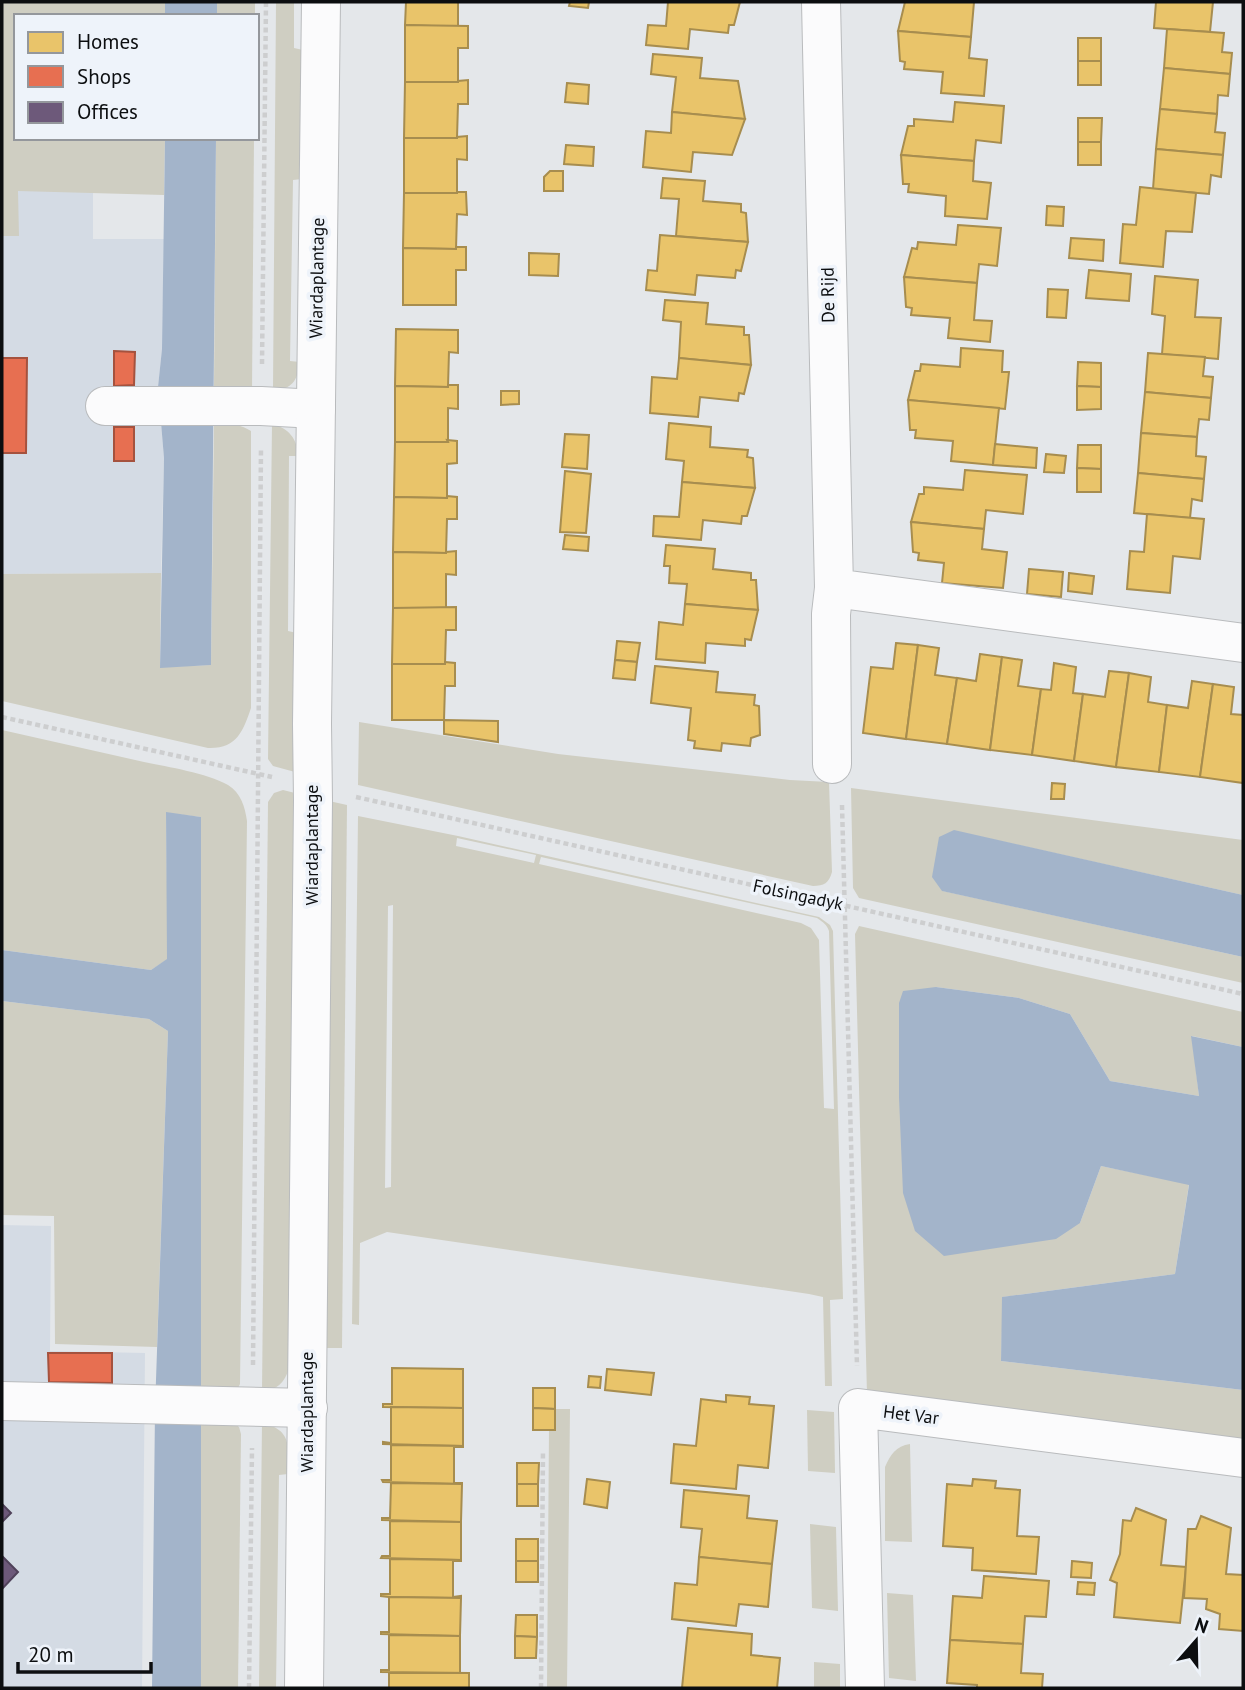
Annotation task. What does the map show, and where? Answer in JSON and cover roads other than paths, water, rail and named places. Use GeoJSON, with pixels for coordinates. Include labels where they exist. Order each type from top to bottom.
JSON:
{"type":"FeatureCollection","features":[{"type":"Feature","properties":{"kind":"street","name":"Wiardaplantage"},"geometry":{"type":"LineString","coordinates":[[304,1688],[321,2]]}},
{"type":"Feature","properties":{"kind":"street","name":"De Rijd"},"geometry":{"type":"LineString","coordinates":[[821,2],[834,588],[831,614],[832,764]]}},
{"type":"Feature","properties":{"kind":"street"},"geometry":{"type":"LineString","coordinates":[[105,406],[316,409]]}},
{"type":"Feature","properties":{"kind":"street"},"geometry":{"type":"LineString","coordinates":[[834,588],[1243,643]]}},
{"type":"Feature","properties":{"kind":"street"},"geometry":{"type":"LineString","coordinates":[[2,1401],[308,1408]]}},
{"type":"Feature","properties":{"kind":"street","name":"Het Var"},"geometry":{"type":"LineString","coordinates":[[865,1688],[858,1408],[1243,1458]]}},
{"type":"Feature","properties":{"kind":"water"},"geometry":{"type":"Polygon","coordinates":[[[165,2],[217,2],[217,14],[165,14],[165,2]]]}},
{"type":"Feature","properties":{"kind":"water"},"geometry":{"type":"Polygon","coordinates":[[[165,140],[216,140],[211,665],[160,668],[164,458],[158,387],[162,349],[165,140]]]}},
{"type":"Feature","properties":{"kind":"water"},"geometry":{"type":"Polygon","coordinates":[[[166,812],[201,817],[201,1688],[152,1688],[155,1409],[168,1031],[149,1019],[2,1001],[2,950],[151,970],[167,959],[166,812]]]}},
{"type":"Feature","properties":{"kind":"water"},"geometry":{"type":"Polygon","coordinates":[[[954,830],[1243,895],[1243,957],[942,891],[932,877],[939,837],[954,830]]]}},
{"type":"Feature","properties":{"kind":"water"},"geometry":{"type":"Polygon","coordinates":[[[936,987],[1019,998],[1070,1014],[1110,1081],[1199,1096],[1191,1036],[1243,1047],[1243,1390],[1001,1361],[1002,1297],[1175,1274],[1189,1185],[1101,1166],[1080,1223],[1056,1239],[944,1256],[915,1231],[903,1193],[899,1097],[899,1003],[903,991],[936,987]]]}}]}
